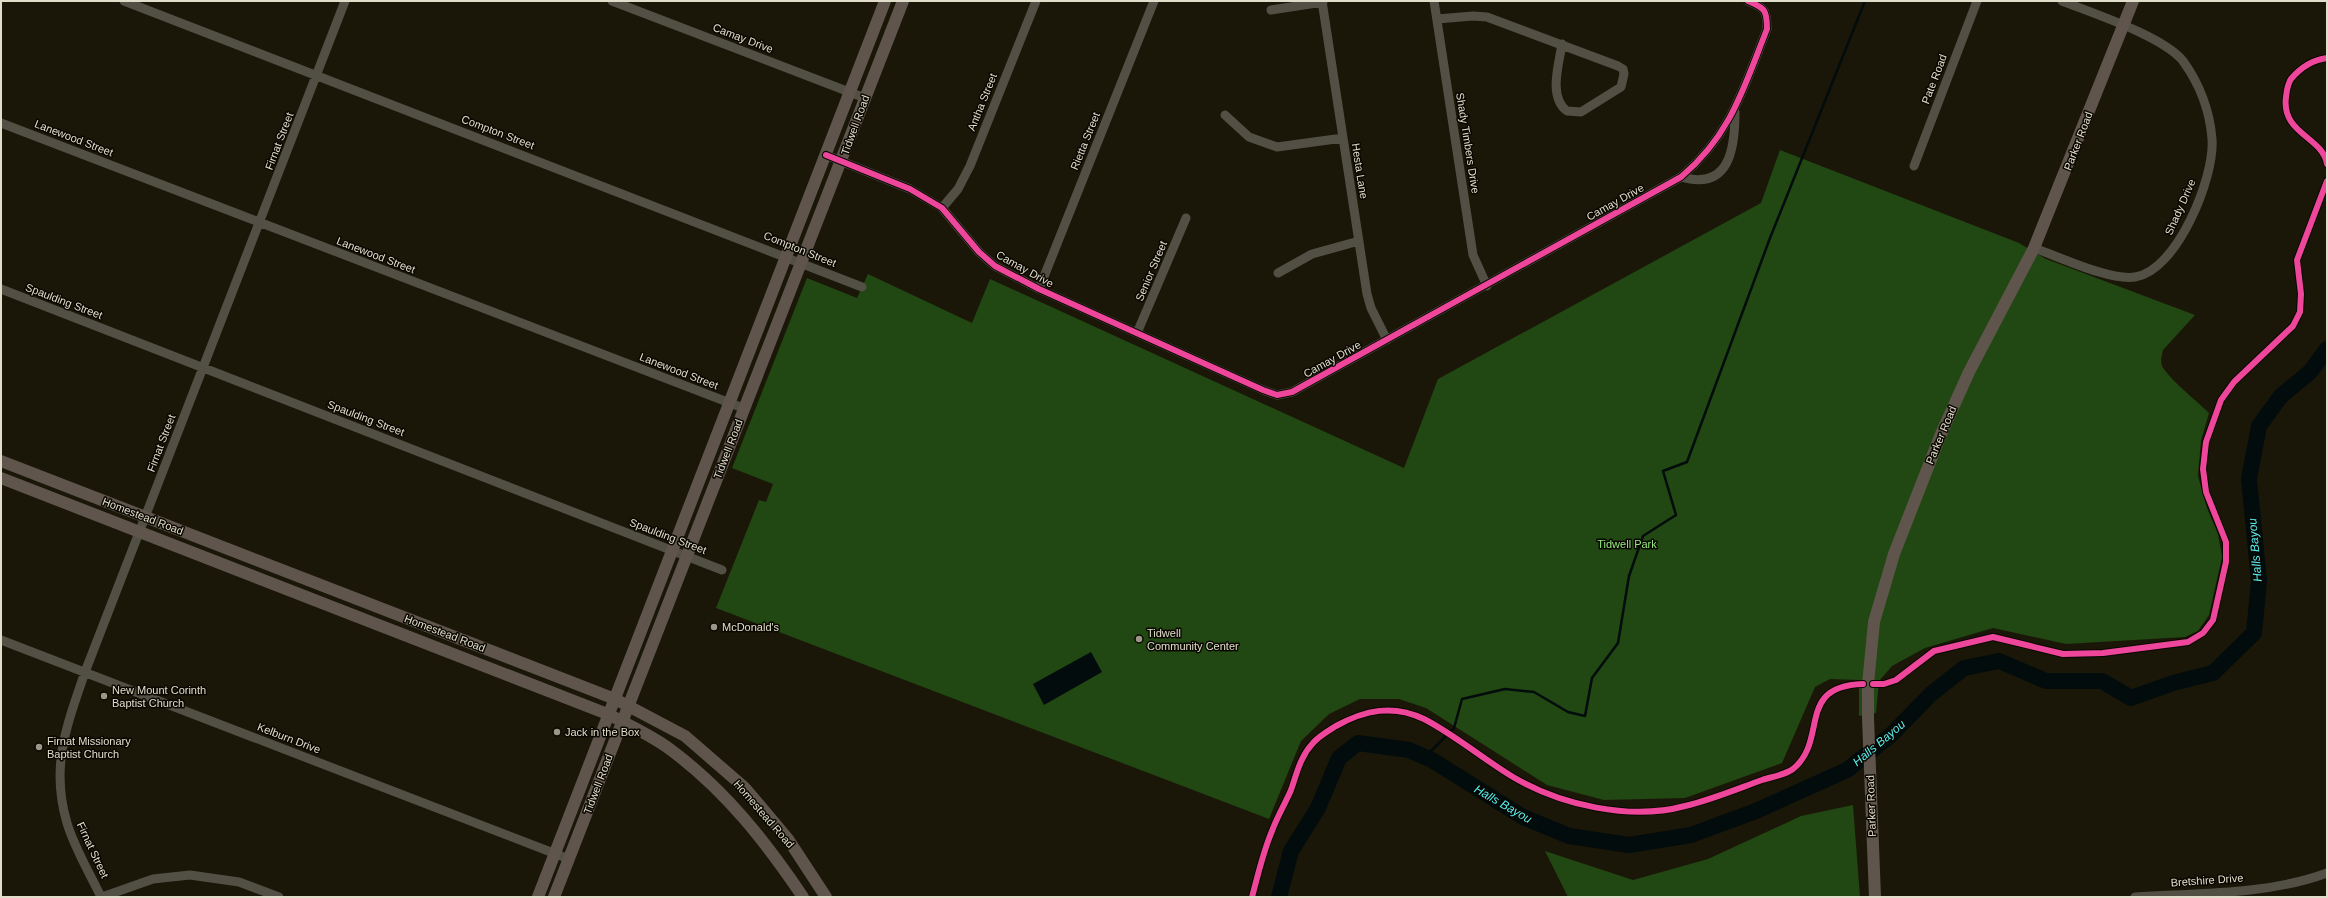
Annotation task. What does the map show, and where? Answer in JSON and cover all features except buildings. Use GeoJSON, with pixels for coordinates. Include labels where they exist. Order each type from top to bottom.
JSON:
{"type":"FeatureCollection","features":[{"type":"Feature","properties":{"kind":"main road","name":"Tidwell Road"},"geometry":{"type":"LineString","coordinates":[[538,897],[610,715],[728,402],[886,1]]}},
{"type":"Feature","properties":{"kind":"main road","name":"Tidwell Road"},"geometry":{"type":"LineString","coordinates":[[554,897],[688,556],[743,408],[842,162],[903,1]]}},
{"type":"Feature","properties":{"kind":"main road","name":"Parker Road"},"geometry":{"type":"LineString","coordinates":[[1875,897],[1868,718],[1868,684],[1874,622],[1894,554],[1941,434],[1968,372],[2034,248],[2072,158],[2133,1]]}},
{"type":"Feature","properties":{"kind":"main road","name":"Homestead Road"},"geometry":{"type":"LineString","coordinates":[[3,462],[615,699],[685,736],[745,788],[788,839],[826,897]]}},
{"type":"Feature","properties":{"kind":"main road"},"geometry":{"type":"LineString","coordinates":[[1,477],[3,462]]}},
{"type":"Feature","properties":{"kind":"main road","name":"Homestead Road"},"geometry":{"type":"LineString","coordinates":[[1,477],[610,715],[670,749],[732,803],[781,865],[803,897]]}},
{"type":"Feature","properties":{"kind":"main road"},"geometry":{"type":"LineString","coordinates":[[365,620],[369,603]]}},
{"type":"Feature","properties":{"kind":"main road"},"geometry":{"type":"LineString","coordinates":[[488,668],[495,652]]}},
{"type":"Feature","properties":{"kind":"street","name":"Compton Street"},"geometry":{"type":"LineString","coordinates":[[124,1],[862,287]]}},
{"type":"Feature","properties":{"kind":"street","name":"Firnat Street"},"geometry":{"type":"LineString","coordinates":[[102,897],[67,823],[58,776],[64,734],[85,672],[141,532],[145,516],[204,368],[345,1]]}},
{"type":"Feature","properties":{"kind":"street","name":"Camay Drive"},"geometry":{"type":"LineString","coordinates":[[612,1],[865,98]]}},
{"type":"Feature","properties":{"kind":"street","name":"Antha Street"},"geometry":{"type":"LineString","coordinates":[[942,208],[958,189],[970,166],[1036,1]]}},
{"type":"Feature","properties":{"kind":"street","name":"Rietta Street"},"geometry":{"type":"LineString","coordinates":[[1039,289],[1154,1]]}},
{"type":"Feature","properties":{"kind":"street","name":"Shady Timbers Drive"},"geometry":{"type":"LineString","coordinates":[[1434,1],[1473,255],[1487,286]]}},
{"type":"Feature","properties":{"kind":"street","name":"Camay Drive"},"geometry":{"type":"LineString","coordinates":[[826,155],[910,189],[942,208],[980,252],[995,266],[1039,289],[1277,395],[1292,392],[1487,286],[1681,177],[1711,149],[1735,109],[1767,29],[1767,14],[1763,9],[1748,1]]}},
{"type":"Feature","properties":{"kind":"street","name":"Pate Road"},"geometry":{"type":"LineString","coordinates":[[1914,166],[1977,1]]}},
{"type":"Feature","properties":{"kind":"street","name":"Shady Drive"},"geometry":{"type":"LineString","coordinates":[[2034,248],[2115,277],[2135,277],[2146,273],[2164,259],[2181,238],[2203,188],[2211,158],[2212,140],[2208,115],[2201,92],[2182,60],[2156,41],[2123,24],[2062,1]]}},
{"type":"Feature","properties":{"kind":"street"},"geometry":{"type":"LineString","coordinates":[[1271,10],[1322,2]]}},
{"type":"Feature","properties":{"kind":"street","name":"Hesta Lane"},"geometry":{"type":"LineString","coordinates":[[1322,2],[1367,294],[1371,308],[1387,340]]}},
{"type":"Feature","properties":{"kind":"street"},"geometry":{"type":"LineString","coordinates":[[1437,19],[1473,16],[1487,17],[1562,44],[1623,69],[1624,74],[1621,88],[1581,112],[1567,111],[1558,102],[1557,92],[1562,44]]}},
{"type":"Feature","properties":{"kind":"street","name":"Camay Drive"},"geometry":{"type":"LineString","coordinates":[[1681,177],[1691,180],[1704,179],[1716,174],[1725,166],[1732,153],[1735,138],[1735,109]]}},
{"type":"Feature","properties":{"kind":"street"},"geometry":{"type":"LineString","coordinates":[[1225,115],[1248,137],[1277,146],[1342,138]]}},
{"type":"Feature","properties":{"kind":"street","name":"Lanewood Street"},"geometry":{"type":"LineString","coordinates":[[1,123],[743,408]]}},
{"type":"Feature","properties":{"kind":"street","name":"Senior Street"},"geometry":{"type":"LineString","coordinates":[[1138,334],[1186,218]]}},
{"type":"Feature","properties":{"kind":"street"},"geometry":{"type":"LineString","coordinates":[[1278,273],[1312,254],[1359,241]]}},
{"type":"Feature","properties":{"kind":"street","name":"Spaulding Street"},"geometry":{"type":"LineString","coordinates":[[1,289],[722,570]]}},
{"type":"Feature","properties":{"kind":"street","name":"Kelburn Drive"},"geometry":{"type":"LineString","coordinates":[[1,640],[569,859]]}},
{"type":"Feature","properties":{"kind":"street","name":"Bretshire Drive"},"geometry":{"type":"LineString","coordinates":[[2135,897],[2233,892],[2312,879],[2327,873]]}},
{"type":"Feature","properties":{"kind":"street"},"geometry":{"type":"LineString","coordinates":[[102,897],[153,879],[190,875],[239,882],[279,897]]}},
{"type":"Feature","properties":{"kind":"green space","name":"Tidwell Park"},"geometry":{"type":"Polygon","coordinates":[[[1780,150],[2019,243],[2046,259],[2195,315],[2163,350],[2161,362],[2162,366],[2171,377],[2209,413],[2201,441],[2198,476],[2207,508],[2218,534],[2222,557],[2209,615],[2198,631],[2185,637],[2066,644],[1993,628],[1925,648],[1892,666],[1879,681],[1876,713],[1859,716],[1859,680],[1830,679],[1815,687],[1782,763],[1685,798],[1604,800],[1547,785],[1426,708],[1399,699],[1360,699],[1329,714],[1301,741],[1269,819],[716,608],[759,500],[766,502],[773,484],[732,468],[807,278],[857,298],[868,274],[972,323],[990,279],[1404,468],[1438,379],[1761,203],[1780,150]]]}},
{"type":"Feature","properties":{"kind":"green space"},"geometry":{"type":"Polygon","coordinates":[[[1853,805],[1860,897],[1568,897],[1545,851],[1633,880],[1708,859],[1801,816],[1853,805]]]}},
{"type":"Feature","properties":{"kind":"shaded area"},"geometry":{"type":"Polygon","coordinates":[[[1091,652],[1102,672],[1044,705],[1033,684],[1091,652]]]}},
{"type":"Feature","properties":{"kind":"waterway"},"geometry":{"type":"LineString","coordinates":[[1425,757],[1454,728],[1462,699],[1505,689],[1534,692],[1568,712],[1585,716],[1592,678],[1618,643],[1629,576],[1643,536],[1676,515],[1663,471],[1687,462],[1770,238],[1865,1]]}},
{"type":"Feature","properties":{"kind":"waterway","name":"Halls Bayou"},"geometry":{"type":"LineString","coordinates":[[1279,897],[1291,851],[1318,808],[1339,758],[1358,743],[1409,750],[1432,760],[1523,817],[1569,836],[1629,845],[1691,835],[1756,811],[1847,770],[1891,735],[1931,694],[1964,668],[1999,661],[2046,681],[2102,681],[2131,698],[2173,683],[2213,673],[2254,633],[2259,581],[2249,479],[2259,426],[2281,396],[2310,372],[2327,349]]}},
{"type":"Feature","properties":{"kind":"cycle path"},"geometry":{"type":"LineString","coordinates":[[826,155],[910,189],[942,208],[979,252],[995,266],[1039,289],[1277,395],[1292,392],[1681,177],[1698,161],[1724,127],[1743,90],[1767,29],[1764,10],[1748,1]]}},
{"type":"Feature","properties":{"kind":"cycle path"},"geometry":{"type":"LineString","coordinates":[[2327,58],[2312,62],[2299,71],[2291,79],[2287,88],[2286,97],[2286,109],[2290,119],[2296,127],[2318,147],[2324,155],[2327,164]]}},
{"type":"Feature","properties":{"kind":"cycle path"},"geometry":{"type":"LineString","coordinates":[[1873,684],[1884,684],[1896,680],[1934,651],[1993,637],[2063,654],[2103,653],[2188,642],[2203,633],[2213,620],[2226,562],[2226,542],[2206,492],[2203,469],[2206,442],[2221,400],[2234,382],[2293,326],[2300,312],[2301,294],[2297,260],[2327,181]]}},
{"type":"Feature","properties":{"kind":"cycle path"},"geometry":{"type":"LineString","coordinates":[[1252,897],[1269,839],[1291,790],[1299,765],[1305,754],[1318,738],[1336,726],[1358,716],[1390,710],[1413,714],[1435,725],[1502,770],[1532,787],[1552,795],[1596,808],[1642,812],[1664,810],[1695,804],[1790,771],[1804,757],[1810,744],[1820,704],[1828,694],[1842,687],[1863,684]]}},
{"type":"Feature","properties":{"kind":"place","name":"McDonald's"},"geometry":{"type":"Point","coordinates":[714,627]}},
{"type":"Feature","properties":{"kind":"place","name":"Tidwell Community Center"},"geometry":{"type":"Point","coordinates":[1139,639]}},
{"type":"Feature","properties":{"kind":"place","name":"New Mount Corinth Baptist Church"},"geometry":{"type":"Point","coordinates":[104,696]}},
{"type":"Feature","properties":{"kind":"place","name":"Jack in the Box"},"geometry":{"type":"Point","coordinates":[557,732]}},
{"type":"Feature","properties":{"kind":"place","name":"Firnat Missionary Baptist Church"},"geometry":{"type":"Point","coordinates":[39,747]}}]}
